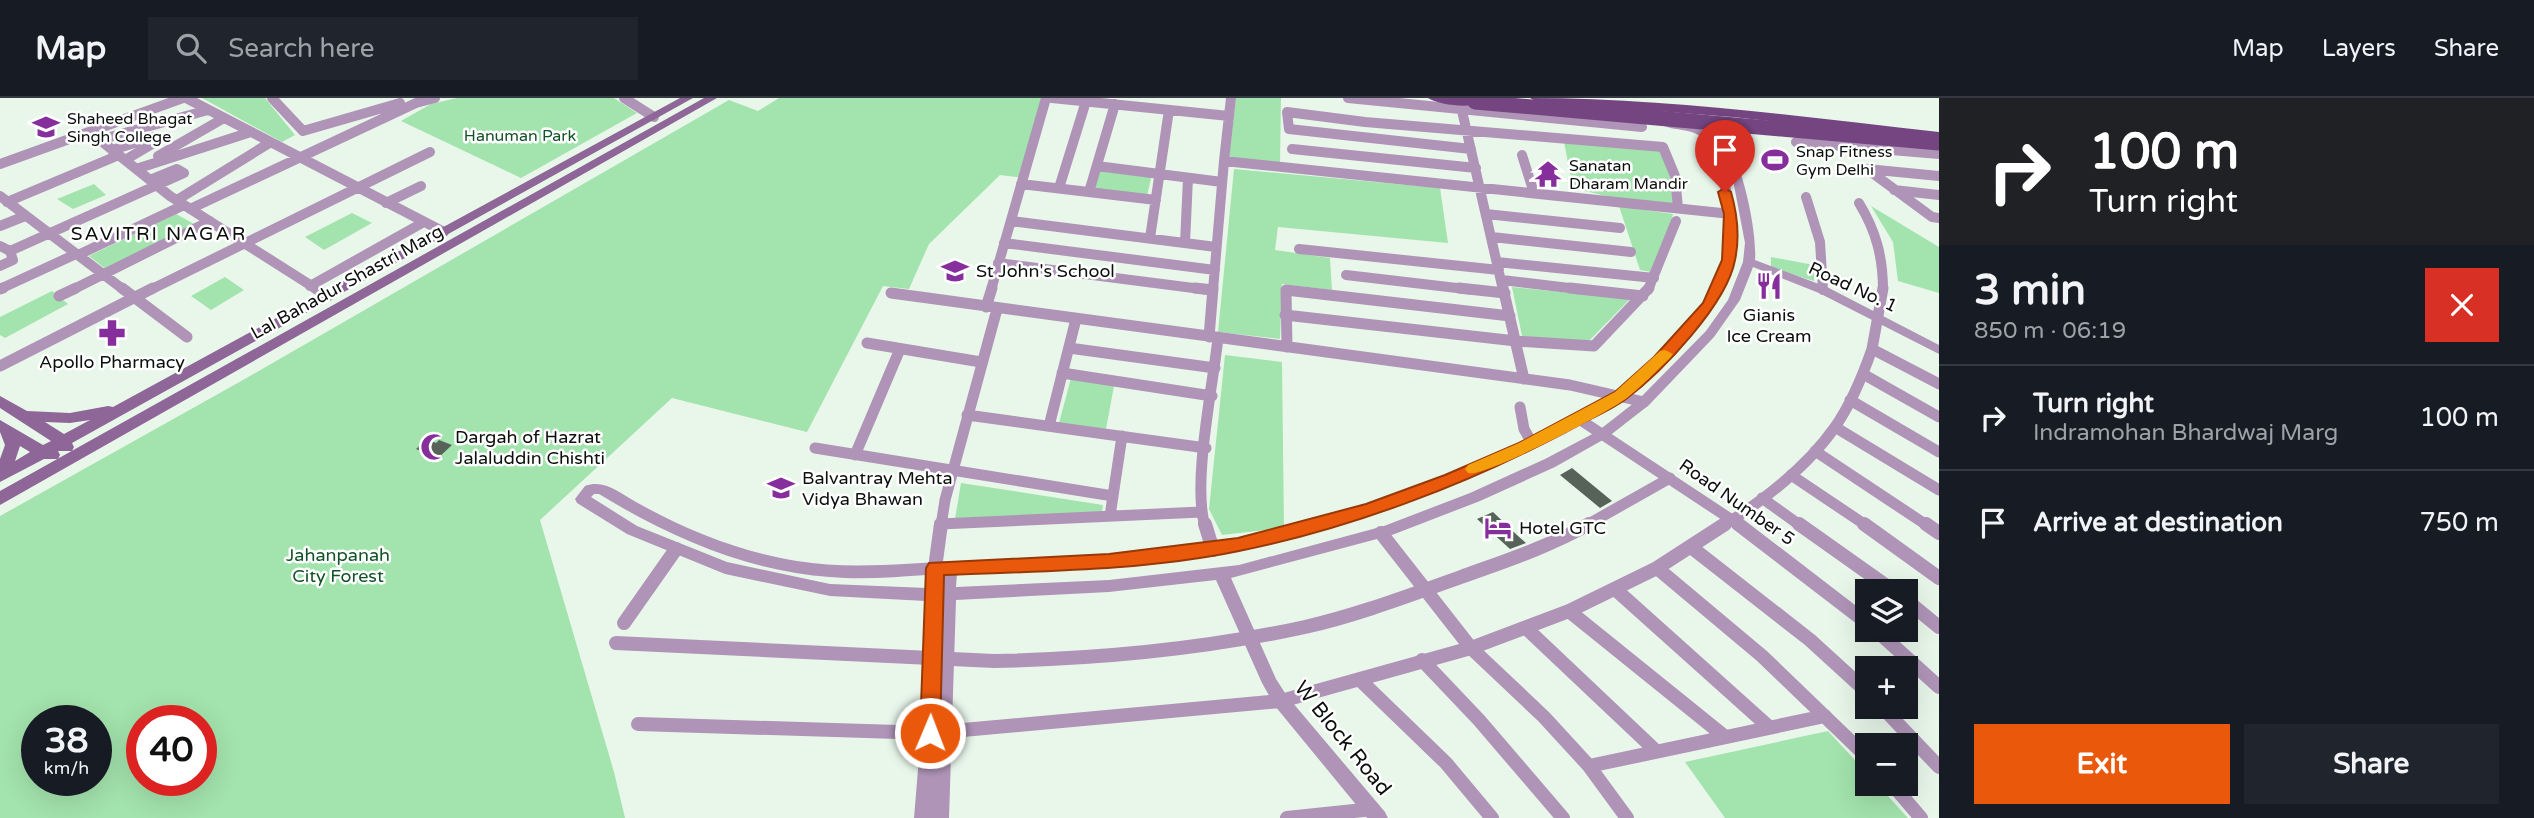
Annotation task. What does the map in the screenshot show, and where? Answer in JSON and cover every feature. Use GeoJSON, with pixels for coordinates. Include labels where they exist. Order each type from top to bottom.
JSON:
{"type":"FeatureCollection","features":[{"type":"Feature","properties":{"kind":"main road","name":"Lal Bahadur Shastri Marg"},"geometry":{"type":"LineString","coordinates":[[0,476],[688,98]]}},
{"type":"Feature","properties":{"kind":"main road","name":"Lal Bahadur Shastri Marg"},"geometry":{"type":"LineString","coordinates":[[0,499],[712,98]]}},
{"type":"Feature","properties":{"kind":"main road"},"geometry":{"type":"LineString","coordinates":[[1537,98],[1803,120],[1939,136]]}},
{"type":"Feature","properties":{"kind":"main road"},"geometry":{"type":"LineString","coordinates":[[1441,99],[1939,143]]}},
{"type":"Feature","properties":{"kind":"main road"},"geometry":{"type":"LineString","coordinates":[[0,401],[63,441],[73,458]]}},
{"type":"Feature","properties":{"kind":"main road"},"geometry":{"type":"LineString","coordinates":[[24,416],[71,418],[124,407]]}},
{"type":"Feature","properties":{"kind":"main road"},"geometry":{"type":"LineString","coordinates":[[3,427],[43,453],[73,458]]}},
{"type":"Feature","properties":{"kind":"main road"},"geometry":{"type":"LineString","coordinates":[[0,470],[13,448],[12,437],[3,427]]}},
{"type":"Feature","properties":{"kind":"street"},"geometry":{"type":"LineString","coordinates":[[0,164],[185,98],[444,232]]}},
{"type":"Feature","properties":{"kind":"street"},"geometry":{"type":"LineString","coordinates":[[272,98],[297,128],[303,131],[414,100],[435,98]]}},
{"type":"Feature","properties":{"kind":"street"},"geometry":{"type":"LineString","coordinates":[[624,98],[654,117]]}},
{"type":"Feature","properties":{"kind":"street"},"geometry":{"type":"LineString","coordinates":[[940,818],[936,732],[942,568],[940,524],[981,362],[999,263],[1046,98]]}},
{"type":"Feature","properties":{"kind":"street"},"geometry":{"type":"LineString","coordinates":[[1052,98],[1087,99],[1229,116]]}},
{"type":"Feature","properties":{"kind":"street"},"geometry":{"type":"LineString","coordinates":[[1348,98],[1642,127]]}},
{"type":"Feature","properties":{"kind":"street"},"geometry":{"type":"LineString","coordinates":[[1441,99],[1464,106],[1626,121],[1698,131],[1708,138],[1731,214],[1729,260],[1709,305],[1659,361],[1620,395],[1532,443],[1451,479],[1369,510],[1213,550],[1109,561],[885,572],[827,571],[779,563],[690,537],[643,515],[602,489],[595,488],[586,492],[582,499],[586,504],[632,530],[725,568],[830,590],[941,595],[1109,586],[1238,571],[1381,533],[1475,497],[1550,463],[1603,434],[1644,402],[1710,334],[1734,300],[1749,262],[1751,243],[1738,180],[1712,122],[1693,116],[1512,98]]}},
{"type":"Feature","properties":{"kind":"street"},"geometry":{"type":"LineString","coordinates":[[1059,188],[1087,99]]}},
{"type":"Feature","properties":{"kind":"street"},"geometry":{"type":"LineString","coordinates":[[1213,550],[1201,512],[1215,368],[1213,290],[1229,116],[1228,99]]}},
{"type":"Feature","properties":{"kind":"street"},"geometry":{"type":"LineString","coordinates":[[0,289],[183,204],[302,158],[414,100]]}},
{"type":"Feature","properties":{"kind":"street"},"geometry":{"type":"LineString","coordinates":[[1089,192],[1115,104]]}},
{"type":"Feature","properties":{"kind":"street"},"geometry":{"type":"LineString","coordinates":[[1623,109],[1637,118],[1626,121]]}},
{"type":"Feature","properties":{"kind":"street"},"geometry":{"type":"LineString","coordinates":[[99,140],[208,110]]}},
{"type":"Feature","properties":{"kind":"street"},"geometry":{"type":"LineString","coordinates":[[1150,239],[1170,110]]}},
{"type":"Feature","properties":{"kind":"street"},"geometry":{"type":"LineString","coordinates":[[1462,110],[1524,379]]}},
{"type":"Feature","properties":{"kind":"street"},"geometry":{"type":"LineString","coordinates":[[1471,149],[1289,129],[1287,112],[1467,131],[1663,147],[1675,176],[1678,208]]}},
{"type":"Feature","properties":{"kind":"street"},"geometry":{"type":"LineString","coordinates":[[136,169],[225,118]]}},
{"type":"Feature","properties":{"kind":"street"},"geometry":{"type":"LineString","coordinates":[[1803,120],[1796,120],[1791,125],[1807,135]]}},
{"type":"Feature","properties":{"kind":"street"},"geometry":{"type":"LineString","coordinates":[[1717,133],[1735,127],[1939,149]]}},
{"type":"Feature","properties":{"kind":"street"},"geometry":{"type":"LineString","coordinates":[[90,132],[183,204],[328,296]]}},
{"type":"Feature","properties":{"kind":"street"},"geometry":{"type":"LineString","coordinates":[[136,169],[251,132]]}},
{"type":"Feature","properties":{"kind":"street"},"geometry":{"type":"LineString","coordinates":[[183,204],[271,142]]}},
{"type":"Feature","properties":{"kind":"street"},"geometry":{"type":"LineString","coordinates":[[1796,142],[1939,154]]}},
{"type":"Feature","properties":{"kind":"street"},"geometry":{"type":"LineString","coordinates":[[1292,149],[1476,168]]}},
{"type":"Feature","properties":{"kind":"street"},"geometry":{"type":"LineString","coordinates":[[0,366],[243,242],[430,152]]}},
{"type":"Feature","properties":{"kind":"street"},"geometry":{"type":"LineString","coordinates":[[118,155],[4,199],[187,337]]}},
{"type":"Feature","properties":{"kind":"street"},"geometry":{"type":"LineString","coordinates":[[1522,155],[1534,193]]}},
{"type":"Feature","properties":{"kind":"street"},"geometry":{"type":"LineString","coordinates":[[1224,162],[1731,214]]}},
{"type":"Feature","properties":{"kind":"street"},"geometry":{"type":"LineString","coordinates":[[1097,166],[1222,182]]}},
{"type":"Feature","properties":{"kind":"street"},"geometry":{"type":"LineString","coordinates":[[1939,176],[1867,169],[1931,217],[1939,218]]}},
{"type":"Feature","properties":{"kind":"street"},"geometry":{"type":"LineString","coordinates":[[1185,243],[1188,178]]}},
{"type":"Feature","properties":{"kind":"street"},"geometry":{"type":"LineString","coordinates":[[0,266],[13,260],[5,248],[50,235],[154,183]]}},
{"type":"Feature","properties":{"kind":"street"},"geometry":{"type":"LineString","coordinates":[[1021,184],[1156,200]]}},
{"type":"Feature","properties":{"kind":"street"},"geometry":{"type":"LineString","coordinates":[[386,203],[421,186]]}},
{"type":"Feature","properties":{"kind":"street"},"geometry":{"type":"LineString","coordinates":[[1892,190],[1939,194]]}},
{"type":"Feature","properties":{"kind":"street"},"geometry":{"type":"LineString","coordinates":[[1806,197],[1818,226],[1825,261],[1823,290]]}},
{"type":"Feature","properties":{"kind":"street"},"geometry":{"type":"LineString","coordinates":[[638,724],[936,732],[1281,701],[1471,648],[1569,611],[1657,568],[1733,520],[1791,475],[1835,426],[1864,374],[1880,317],[1882,248],[1878,235],[1859,203]]}},
{"type":"Feature","properties":{"kind":"street"},"geometry":{"type":"LineString","coordinates":[[1486,214],[1620,228]]}},
{"type":"Feature","properties":{"kind":"street"},"geometry":{"type":"LineString","coordinates":[[0,226],[25,216]]}},
{"type":"Feature","properties":{"kind":"street"},"geometry":{"type":"LineString","coordinates":[[59,296],[210,221]]}},
{"type":"Feature","properties":{"kind":"street"},"geometry":{"type":"LineString","coordinates":[[1011,221],[1216,247]]}},
{"type":"Feature","properties":{"kind":"street"},"geometry":{"type":"LineString","coordinates":[[1285,315],[1516,341],[1594,346],[1643,296],[1654,278],[1676,221]]}},
{"type":"Feature","properties":{"kind":"street"},"geometry":{"type":"LineString","coordinates":[[310,286],[425,222]]}},
{"type":"Feature","properties":{"kind":"street"},"geometry":{"type":"LineString","coordinates":[[1492,237],[1631,252]]}},
{"type":"Feature","properties":{"kind":"street"},"geometry":{"type":"LineString","coordinates":[[1004,243],[1214,270]]}},
{"type":"Feature","properties":{"kind":"street"},"geometry":{"type":"LineString","coordinates":[[1299,249],[1499,271],[1643,296]]}},
{"type":"Feature","properties":{"kind":"street","name":"Road No. 1"},"geometry":{"type":"LineString","coordinates":[[1749,262],[1823,290],[1880,317],[1939,350]]}},
{"type":"Feature","properties":{"kind":"street"},"geometry":{"type":"LineString","coordinates":[[999,263],[1213,290]]}},
{"type":"Feature","properties":{"kind":"street"},"geometry":{"type":"LineString","coordinates":[[1499,271],[1654,278]]}},
{"type":"Feature","properties":{"kind":"street"},"geometry":{"type":"LineString","coordinates":[[1346,275],[1504,293]]}},
{"type":"Feature","properties":{"kind":"street"},"geometry":{"type":"LineString","coordinates":[[1287,347],[1285,292],[1291,289],[1510,316]]}},
{"type":"Feature","properties":{"kind":"street"},"geometry":{"type":"LineString","coordinates":[[891,293],[1524,379],[1620,395],[1644,402]]}},
{"type":"Feature","properties":{"kind":"street"},"geometry":{"type":"LineString","coordinates":[[1049,426],[1076,319]]}},
{"type":"Feature","properties":{"kind":"street"},"geometry":{"type":"LineString","coordinates":[[867,343],[981,362]]}},
{"type":"Feature","properties":{"kind":"street"},"geometry":{"type":"LineString","coordinates":[[1069,348],[1215,368]]}},
{"type":"Feature","properties":{"kind":"street"},"geometry":{"type":"LineString","coordinates":[[855,454],[901,349]]}},
{"type":"Feature","properties":{"kind":"street"},"geometry":{"type":"LineString","coordinates":[[1872,349],[1939,384]]}},
{"type":"Feature","properties":{"kind":"street"},"geometry":{"type":"LineString","coordinates":[[1062,373],[1212,396]]}},
{"type":"Feature","properties":{"kind":"street"},"geometry":{"type":"LineString","coordinates":[[1864,374],[1939,418]]}},
{"type":"Feature","properties":{"kind":"street"},"geometry":{"type":"LineString","coordinates":[[1850,400],[1939,452]]}},
{"type":"Feature","properties":{"kind":"street"},"geometry":{"type":"LineString","coordinates":[[1520,407],[1524,429],[1532,443]]}},
{"type":"Feature","properties":{"kind":"street"},"geometry":{"type":"LineString","coordinates":[[967,415],[1206,448]]}},
{"type":"Feature","properties":{"kind":"street","name":"Road Number 5"},"geometry":{"type":"LineString","coordinates":[[1578,419],[1733,520],[1855,614]]}},
{"type":"Feature","properties":{"kind":"street"},"geometry":{"type":"LineString","coordinates":[[1835,426],[1939,489]]}},
{"type":"Feature","properties":{"kind":"street"},"geometry":{"type":"LineString","coordinates":[[1110,516],[1122,436]]}},
{"type":"Feature","properties":{"kind":"street"},"geometry":{"type":"LineString","coordinates":[[815,447],[1113,496]]}},
{"type":"Feature","properties":{"kind":"street"},"geometry":{"type":"LineString","coordinates":[[1815,451],[1939,533]]}},
{"type":"Feature","properties":{"kind":"street"},"geometry":{"type":"LineString","coordinates":[[1791,475],[1939,578]]}},
{"type":"Feature","properties":{"kind":"street"},"geometry":{"type":"LineString","coordinates":[[616,643],[938,658],[1054,660],[1252,638],[1317,624],[1530,552],[1571,534],[1670,478]]}},
{"type":"Feature","properties":{"kind":"street"},"geometry":{"type":"LineString","coordinates":[[1762,498],[1877,579]]}},
{"type":"Feature","properties":{"kind":"street"},"geometry":{"type":"LineString","coordinates":[[940,524],[1201,512]]}},
{"type":"Feature","properties":{"kind":"street"},"geometry":{"type":"LineString","coordinates":[[1381,533],[1471,648],[1544,716],[1589,765],[1627,818]]}},
{"type":"Feature","properties":{"kind":"street"},"geometry":{"type":"LineString","coordinates":[[1691,547],[1810,640],[1855,681]]}},
{"type":"Feature","properties":{"kind":"street"},"geometry":{"type":"LineString","coordinates":[[624,624],[676,549]]}},
{"type":"Feature","properties":{"kind":"street"},"geometry":{"type":"LineString","coordinates":[[1657,568],[1762,656],[1855,746]]}},
{"type":"Feature","properties":{"kind":"street","name":"W Block Road"},"geometry":{"type":"LineString","coordinates":[[1221,573],[1281,701],[1376,814]]}},
{"type":"Feature","properties":{"kind":"street"},"geometry":{"type":"LineString","coordinates":[[1615,589],[1769,727]]}},
{"type":"Feature","properties":{"kind":"street"},"geometry":{"type":"LineString","coordinates":[[1918,610],[1939,627]]}},
{"type":"Feature","properties":{"kind":"street"},"geometry":{"type":"LineString","coordinates":[[1569,611],[1724,736]]}},
{"type":"Feature","properties":{"kind":"street"},"geometry":{"type":"LineString","coordinates":[[1526,628],[1655,750]]}},
{"type":"Feature","properties":{"kind":"street"},"geometry":{"type":"LineString","coordinates":[[1889,642],[1939,687]]}},
{"type":"Feature","properties":{"kind":"street"},"geometry":{"type":"LineString","coordinates":[[1422,660],[1479,720],[1563,818]]}},
{"type":"Feature","properties":{"kind":"street"},"geometry":{"type":"LineString","coordinates":[[1360,680],[1446,763],[1492,818]]}},
{"type":"Feature","properties":{"kind":"street"},"geometry":{"type":"LineString","coordinates":[[1589,765],[1825,716]]}},
{"type":"Feature","properties":{"kind":"street"},"geometry":{"type":"LineString","coordinates":[[1893,719],[1939,767]]}},
{"type":"Feature","properties":{"kind":"street"},"geometry":{"type":"LineString","coordinates":[[923,818],[936,732]]}},
{"type":"Feature","properties":{"kind":"street"},"geometry":{"type":"LineString","coordinates":[[1902,796],[1921,818]]}},
{"type":"Feature","properties":{"kind":"street"},"geometry":{"type":"LineString","coordinates":[[1287,818],[1376,814]]}},
{"type":"Feature","properties":{"kind":"green space"},"geometry":{"type":"Polygon","coordinates":[[[202,98],[265,98],[295,135],[282,142],[202,98]]]}},
{"type":"Feature","properties":{"kind":"green space","name":"Hanuman Park"},"geometry":{"type":"Polygon","coordinates":[[[457,98],[614,98],[637,113],[521,178],[401,121],[431,104],[457,98]]]}},
{"type":"Feature","properties":{"kind":"green space","name":"Jahanpanah City Forest"},"geometry":{"type":"Polygon","coordinates":[[[779,98],[1046,98],[1023,178],[1000,175],[929,244],[909,289],[883,286],[807,432],[672,398],[540,520],[625,818],[0,818],[0,516],[243,380],[729,100],[758,111],[779,98]]]}},
{"type":"Feature","properties":{"kind":"green space"},"geometry":{"type":"Polygon","coordinates":[[[1236,98],[1281,98],[1280,164],[1229,158],[1236,98]]]}},
{"type":"Feature","properties":{"kind":"green space"},"geometry":{"type":"Polygon","coordinates":[[[1564,142],[1660,150],[1672,182],[1673,204],[1614,198],[1573,188],[1564,142]]]}},
{"type":"Feature","properties":{"kind":"green space"},"geometry":{"type":"Polygon","coordinates":[[[1099,168],[1152,174],[1147,196],[1092,190],[1099,168]]]}},
{"type":"Feature","properties":{"kind":"green space"},"geometry":{"type":"Polygon","coordinates":[[[1234,169],[1440,188],[1448,243],[1278,227],[1275,250],[1330,258],[1332,290],[1282,284],[1280,339],[1218,332],[1234,169]]]}},
{"type":"Feature","properties":{"kind":"green space"},"geometry":{"type":"Polygon","coordinates":[[[94,184],[106,195],[73,209],[57,199],[94,184]]]}},
{"type":"Feature","properties":{"kind":"green space"},"geometry":{"type":"Polygon","coordinates":[[[1619,206],[1673,214],[1664,244],[1651,272],[1640,270],[1619,206]]]}},
{"type":"Feature","properties":{"kind":"green space"},"geometry":{"type":"Polygon","coordinates":[[[1871,206],[1939,247],[1939,293],[1898,281],[1893,242],[1871,206]]]}},
{"type":"Feature","properties":{"kind":"green space"},"geometry":{"type":"Polygon","coordinates":[[[352,213],[372,223],[324,250],[305,237],[352,213]]]}},
{"type":"Feature","properties":{"kind":"green space"},"geometry":{"type":"Polygon","coordinates":[[[176,214],[203,229],[112,274],[89,256],[176,214]]]}},
{"type":"Feature","properties":{"kind":"green space"},"geometry":{"type":"Polygon","coordinates":[[[1771,257],[1814,265],[1814,281],[1771,268],[1771,257]]]}},
{"type":"Feature","properties":{"kind":"green space"},"geometry":{"type":"Polygon","coordinates":[[[225,277],[244,290],[211,310],[191,296],[225,277]]]}},
{"type":"Feature","properties":{"kind":"green space"},"geometry":{"type":"Polygon","coordinates":[[[1512,287],[1630,299],[1587,343],[1522,336],[1512,287]]]}},
{"type":"Feature","properties":{"kind":"green space"},"geometry":{"type":"Polygon","coordinates":[[[52,291],[68,304],[5,338],[0,335],[0,317],[52,291]]]}},
{"type":"Feature","properties":{"kind":"green space"},"geometry":{"type":"Polygon","coordinates":[[[1225,355],[1282,362],[1284,528],[1222,535],[1209,509],[1225,355]]]}},
{"type":"Feature","properties":{"kind":"green space"},"geometry":{"type":"Polygon","coordinates":[[[1071,378],[1114,386],[1106,429],[1059,423],[1071,378]]]}},
{"type":"Feature","properties":{"kind":"green space"},"geometry":{"type":"Polygon","coordinates":[[[961,483],[1103,505],[1102,512],[955,519],[961,483]]]}},
{"type":"Feature","properties":{"kind":"green space"},"geometry":{"type":"Polygon","coordinates":[[[1828,731],[1855,760],[1855,796],[1888,796],[1908,818],[1725,818],[1685,762],[1828,731]]]}},
{"type":"Feature","properties":{"kind":"building","name":"Dargah of Hazrat Jalaluddin Chishti"},"geometry":{"type":"Polygon","coordinates":[[[427,439],[452,445],[438,458],[416,449],[427,439]]]}},
{"type":"Feature","properties":{"kind":"building"},"geometry":{"type":"Polygon","coordinates":[[[1572,468],[1612,501],[1600,508],[1560,475],[1572,468]]]}},
{"type":"Feature","properties":{"kind":"building","name":"Hotel GTC"},"geometry":{"type":"Polygon","coordinates":[[[1493,512],[1526,543],[1510,549],[1477,519],[1493,512]]]}},
{"type":"Feature","properties":{"kind":"slow traffic"},"geometry":{"type":"LineString","coordinates":[[1474,469],[1524,447],[1620,395],[1665,354]]}},
{"type":"Feature","properties":{"kind":"place","name":"Shaheed Bhagat Singh College"},"geometry":{"type":"Point","coordinates":[46,127]}},
{"type":"Feature","properties":{"kind":"place","name":"Snap Fitness Gym Delhi"},"geometry":{"type":"Point","coordinates":[1775,160]}},
{"type":"Feature","properties":{"kind":"place","name":"Sanatan Dharam Mandir"},"geometry":{"type":"Point","coordinates":[1548,174]}},
{"type":"Feature","properties":{"kind":"place","name":"St John's School"},"geometry":{"type":"Point","coordinates":[955,271]}},
{"type":"Feature","properties":{"kind":"place","name":"Gianis Ice Cream"},"geometry":{"type":"Point","coordinates":[1769,286]}},
{"type":"Feature","properties":{"kind":"place","name":"Apollo Pharmacy"},"geometry":{"type":"Point","coordinates":[112,333]}},
{"type":"Feature","properties":{"kind":"place","name":"Dargah of Hazrat Jalaluddin Chishti"},"geometry":{"type":"Point","coordinates":[434,447]}},
{"type":"Feature","properties":{"kind":"place","name":"Balvantray Mehta Vidya Bhawan"},"geometry":{"type":"Point","coordinates":[781,488]}},
{"type":"Feature","properties":{"kind":"place","name":"Hotel GTC"},"geometry":{"type":"Point","coordinates":[1498,528]}},
{"type":"Feature","properties":{"kind":"district","name":"SAVITRI NAGAR"},"geometry":{"type":"Point","coordinates":[159,233]}},
{"type":"Feature","properties":{"kind":"route"},"geometry":{"type":"LineString","coordinates":[[930,733],[935,568],[1109,561],[1238,545],[1369,510],[1451,479],[1524,447],[1620,395],[1659,361],[1709,305],[1729,260],[1731,214],[1725,192]]}}]}
